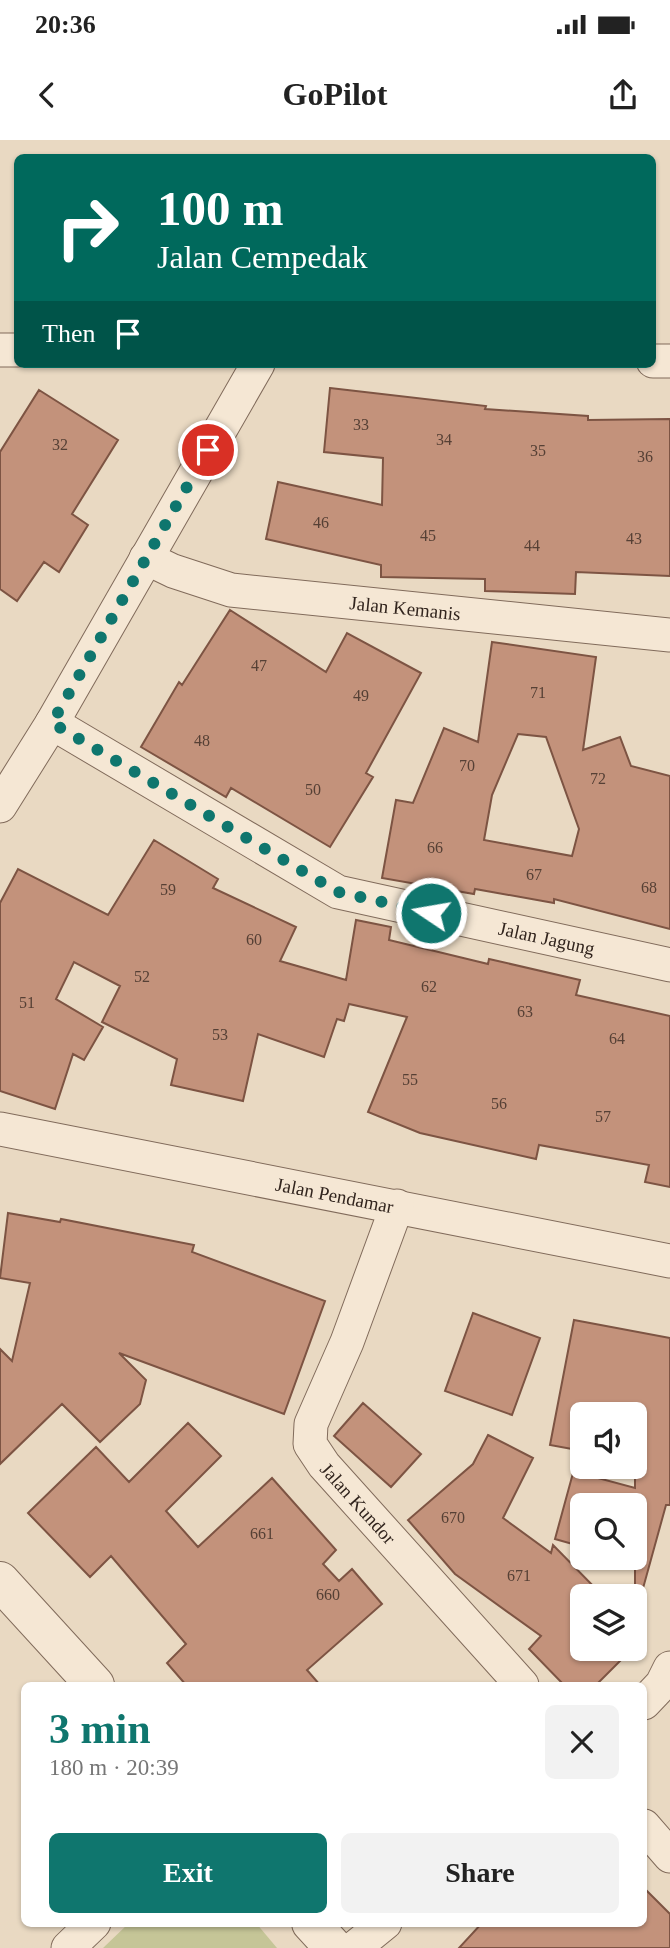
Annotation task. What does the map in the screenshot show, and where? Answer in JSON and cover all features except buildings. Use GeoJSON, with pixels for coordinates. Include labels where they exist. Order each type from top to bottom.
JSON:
{"type":"FeatureCollection","features":[{"type":"Feature","properties":{"kind":"street"},"geometry":{"type":"LineString","coordinates":[[0,806],[52,723],[256,368]]}},
{"type":"Feature","properties":{"kind":"street","name":"Jalan Kemanis"},"geometry":{"type":"LineString","coordinates":[[146,558],[173,571],[231,590],[670,635]]}},
{"type":"Feature","properties":{"kind":"street","name":"Jalan Jagung"},"geometry":{"type":"LineString","coordinates":[[52,723],[338,892],[670,965]]}},
{"type":"Feature","properties":{"kind":"street","name":"Jalan Pendamar"},"geometry":{"type":"LineString","coordinates":[[0,1129],[670,1261]]}},
{"type":"Feature","properties":{"kind":"street","name":"Jalan Kundor"},"geometry":{"type":"LineString","coordinates":[[397,1206],[347,1342],[311,1424],[310,1444],[324,1465],[519,1682]]}},
{"type":"Feature","properties":{"kind":"street"},"geometry":{"type":"LineString","coordinates":[[0,1581],[92,1682]]}},
{"type":"Feature","properties":{"kind":"street"},"geometry":{"type":"LineString","coordinates":[[647,1700],[662,1684],[670,1668]]}},
{"type":"Feature","properties":{"kind":"street"},"geometry":{"type":"LineString","coordinates":[[647,1829],[670,1856]]}},
{"type":"Feature","properties":{"kind":"street"},"geometry":{"type":"LineString","coordinates":[[68,1948],[90,1927]]}},
{"type":"Feature","properties":{"kind":"street"},"geometry":{"type":"LineString","coordinates":[[315,1927],[334,1948]]}},
{"type":"Feature","properties":{"kind":"street"},"geometry":{"type":"LineString","coordinates":[[354,1948],[379,1927]]}},
{"type":"Feature","properties":{"kind":"green space"},"geometry":{"type":"Polygon","coordinates":[[[125,1927],[259,1927],[277,1948],[103,1948],[125,1927]]]}},
{"type":"Feature","properties":{"kind":"route"},"geometry":{"type":"LineString","coordinates":[[208,450],[52,723],[338,892],[431,913]]}}]}
